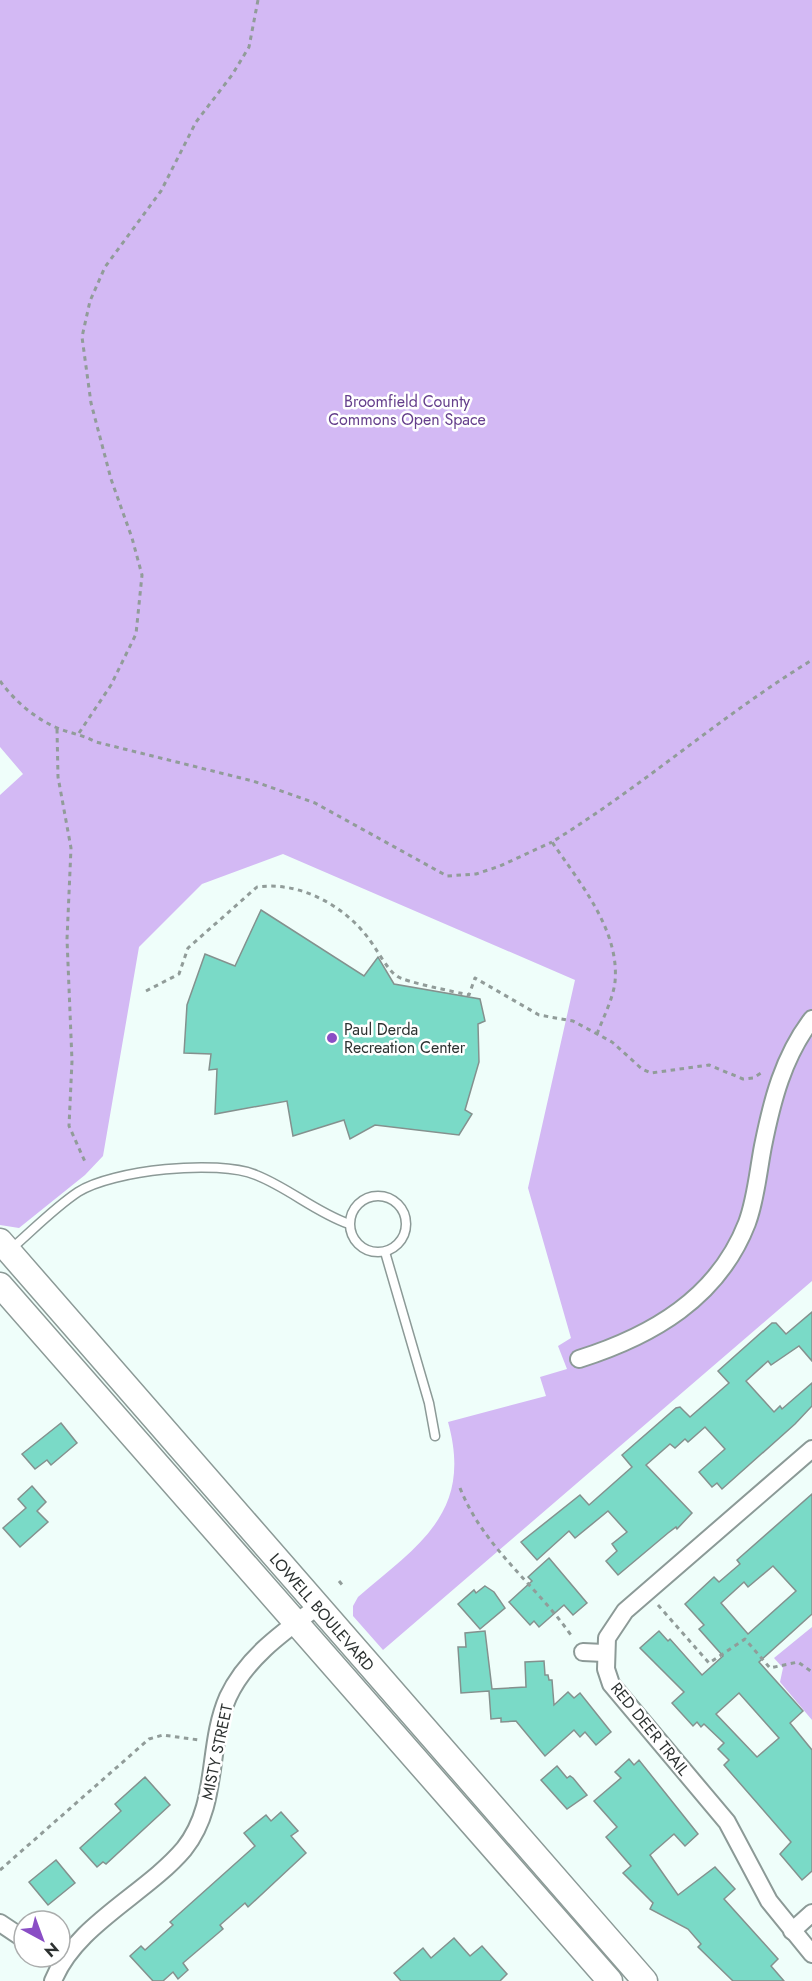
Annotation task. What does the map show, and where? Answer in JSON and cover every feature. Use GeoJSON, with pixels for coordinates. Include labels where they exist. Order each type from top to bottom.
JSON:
{"type":"FeatureCollection","features":[{"type":"Feature","properties":{"kind":"main road","name":"LOWELL BOULEVARD"},"geometry":{"type":"LineString","coordinates":[[3,1250],[645,1981]]}},
{"type":"Feature","properties":{"kind":"main road","name":"LOWELL BOULEVARD"},"geometry":{"type":"LineString","coordinates":[[0,1285],[610,1981]]}},
{"type":"Feature","properties":{"kind":"street"},"geometry":{"type":"LineString","coordinates":[[579,1359],[624,1344],[659,1326],[687,1306],[721,1270],[747,1220],[780,1077],[793,1049],[812,1019]]}},
{"type":"Feature","properties":{"kind":"street"},"geometry":{"type":"LineString","coordinates":[[583,1652],[604,1653],[607,1638],[615,1623],[646,1593],[812,1449]]}},
{"type":"Feature","properties":{"kind":"street","name":"MISTY STREET"},"geometry":{"type":"LineString","coordinates":[[72,1947],[184,1848],[195,1832],[206,1805],[213,1776],[216,1742],[228,1698],[238,1680],[259,1655],[316,1606]]}},
{"type":"Feature","properties":{"kind":"street","name":"RED DEER TRAIL"},"geometry":{"type":"LineString","coordinates":[[604,1653],[606,1669],[619,1696],[727,1822],[769,1901],[812,1954]]}},
{"type":"Feature","properties":{"kind":"street"},"geometry":{"type":"LineString","coordinates":[[792,1931],[812,1913]]}},
{"type":"Feature","properties":{"kind":"lane"},"geometry":{"type":"LineString","coordinates":[[3,1250],[79,1191],[121,1177],[174,1169],[236,1168],[273,1182],[326,1215],[349,1224]]}},
{"type":"Feature","properties":{"kind":"lane"},"geometry":{"type":"LineString","coordinates":[[372,1197],[389,1198],[398,1204],[407,1221],[401,1241],[385,1252],[376,1253],[360,1246],[349,1224],[356,1207],[372,1197]]}},
{"type":"Feature","properties":{"kind":"lane"},"geometry":{"type":"LineString","coordinates":[[385,1252],[429,1403],[435,1436]]}},
{"type":"Feature","properties":{"kind":"path"},"geometry":{"type":"LineString","coordinates":[[79,733],[111,685],[136,634],[142,575],[132,538],[111,479],[91,403],[82,336],[90,300],[105,267],[161,191],[196,122],[232,75],[249,47],[258,0]]}},
{"type":"Feature","properties":{"kind":"path"},"geometry":{"type":"LineString","coordinates":[[0,681],[11,696],[57,729],[79,733],[96,742],[252,781],[315,803],[447,876],[462,876],[492,869],[552,842],[590,819],[675,758],[757,694],[812,660]]}},
{"type":"Feature","properties":{"kind":"path"},"geometry":{"type":"LineString","coordinates":[[57,729],[58,777],[70,848],[71,877],[67,939],[72,1061],[69,1126],[86,1164]]}},
{"type":"Feature","properties":{"kind":"path"},"geometry":{"type":"LineString","coordinates":[[552,842],[584,890],[610,939],[616,962],[615,984],[597,1034]]}},
{"type":"Feature","properties":{"kind":"path"},"geometry":{"type":"LineString","coordinates":[[146,991],[179,974],[188,948],[257,887],[283,887],[314,896],[342,910],[367,936],[397,976],[469,995],[475,978],[539,1015],[573,1021],[612,1042],[642,1069],[651,1073],[709,1065],[743,1079],[753,1078],[761,1073]]}},
{"type":"Feature","properties":{"kind":"path"},"geometry":{"type":"LineString","coordinates":[[460,1488],[477,1524],[562,1623],[583,1652]]}},
{"type":"Feature","properties":{"kind":"path"},"geometry":{"type":"LineString","coordinates":[[339,1581],[344,1587]]}},
{"type":"Feature","properties":{"kind":"path"},"geometry":{"type":"LineString","coordinates":[[646,1593],[709,1663],[745,1639],[770,1668],[798,1662],[812,1672]]}},
{"type":"Feature","properties":{"kind":"path"},"geometry":{"type":"LineString","coordinates":[[0,1870],[149,1739],[163,1735],[204,1740]]}},
{"type":"Feature","properties":{"kind":"green space","name":"Broomfield County Commons Open Space"},"geometry":{"type":"Polygon","coordinates":[[[0,0],[812,0],[812,1281],[383,1650],[353,1616],[353,1606],[358,1597],[420,1542],[436,1523],[447,1503],[453,1480],[454,1453],[448,1422],[546,1396],[540,1377],[567,1369],[558,1346],[571,1338],[528,1188],[575,980],[283,854],[202,884],[139,947],[103,1156],[85,1175],[19,1228],[0,1225],[0,795],[23,774],[0,747],[0,0]]]}},
{"type":"Feature","properties":{"kind":"green space"},"geometry":{"type":"Polygon","coordinates":[[[812,1627],[812,1720],[780,1682],[783,1668],[774,1658],[812,1627]]]}},
{"type":"Feature","properties":{"kind":"building","name":"Paul Derda Recreation Center"},"geometry":{"type":"Polygon","coordinates":[[[261,910],[364,976],[378,957],[394,984],[480,999],[485,1021],[478,1024],[479,1062],[465,1110],[472,1114],[459,1135],[375,1125],[350,1139],[344,1120],[293,1136],[287,1101],[215,1114],[217,1069],[209,1070],[211,1054],[184,1053],[187,1005],[205,954],[235,966],[261,910]]]}},
{"type":"Feature","properties":{"kind":"building"},"geometry":{"type":"Polygon","coordinates":[[[812,1312],[812,1361],[799,1346],[771,1365],[768,1361],[746,1381],[774,1412],[780,1406],[782,1409],[812,1383],[812,1406],[795,1424],[722,1489],[717,1483],[712,1487],[699,1472],[725,1449],[705,1427],[688,1442],[685,1439],[675,1448],[670,1444],[646,1465],[692,1513],[677,1529],[676,1527],[668,1533],[618,1575],[606,1561],[617,1551],[612,1544],[627,1532],[608,1511],[575,1538],[569,1531],[537,1560],[521,1542],[580,1495],[589,1505],[632,1467],[622,1455],[676,1408],[680,1407],[690,1417],[729,1383],[718,1371],[772,1323],[776,1323],[786,1334],[812,1312]]]}},
{"type":"Feature","properties":{"kind":"building"},"geometry":{"type":"Polygon","coordinates":[[[61,1423],[77,1443],[51,1465],[47,1460],[35,1469],[22,1454],[61,1423]]]}},
{"type":"Feature","properties":{"kind":"building"},"geometry":{"type":"Polygon","coordinates":[[[32,1486],[46,1502],[37,1511],[48,1522],[20,1547],[3,1528],[26,1508],[18,1499],[32,1486]]]}},
{"type":"Feature","properties":{"kind":"building"},"geometry":{"type":"Polygon","coordinates":[[[812,1494],[812,1614],[759,1662],[803,1711],[790,1723],[812,1750],[812,1871],[802,1880],[780,1854],[791,1842],[724,1765],[729,1760],[718,1749],[724,1743],[704,1724],[701,1727],[697,1722],[693,1726],[672,1703],[684,1692],[640,1648],[659,1631],[668,1641],[670,1639],[702,1675],[723,1656],[699,1629],[704,1625],[685,1604],[714,1577],[719,1582],[740,1564],[737,1560],[812,1494]],[[773,1566],[748,1587],[744,1582],[721,1603],[748,1634],[796,1591],[773,1566]],[[739,1693],[716,1714],[757,1757],[779,1738],[739,1693]]]}},
{"type":"Feature","properties":{"kind":"building"},"geometry":{"type":"Polygon","coordinates":[[[549,1558],[587,1603],[573,1615],[564,1605],[539,1627],[534,1621],[530,1625],[509,1602],[532,1581],[528,1577],[549,1558]]]}},
{"type":"Feature","properties":{"kind":"building"},"geometry":{"type":"Polygon","coordinates":[[[485,1586],[494,1592],[505,1608],[480,1629],[458,1604],[474,1590],[476,1593],[485,1586]]]}},
{"type":"Feature","properties":{"kind":"building"},"geometry":{"type":"Polygon","coordinates":[[[485,1631],[492,1689],[526,1687],[525,1662],[544,1661],[545,1675],[552,1680],[554,1705],[568,1692],[574,1698],[580,1693],[611,1732],[596,1745],[585,1732],[580,1737],[574,1730],[545,1756],[516,1721],[501,1722],[501,1718],[491,1719],[489,1691],[461,1693],[458,1647],[466,1647],[465,1633],[485,1631]]]}},
{"type":"Feature","properties":{"kind":"building"},"geometry":{"type":"Polygon","coordinates":[[[629,1759],[634,1765],[639,1760],[698,1834],[685,1846],[674,1834],[650,1855],[678,1895],[715,1867],[735,1889],[724,1899],[778,1959],[771,1966],[784,1981],[733,1981],[698,1947],[701,1944],[688,1929],[650,1909],[653,1903],[623,1873],[631,1866],[606,1837],[617,1827],[594,1801],[621,1778],[615,1772],[629,1759]]]}},
{"type":"Feature","properties":{"kind":"building"},"geometry":{"type":"Polygon","coordinates":[[[557,1766],[567,1778],[570,1776],[573,1778],[587,1795],[567,1809],[541,1780],[557,1766]]]}},
{"type":"Feature","properties":{"kind":"building"},"geometry":{"type":"Polygon","coordinates":[[[145,1777],[170,1805],[106,1864],[103,1862],[97,1867],[80,1848],[121,1811],[115,1804],[145,1777]]]}},
{"type":"Feature","properties":{"kind":"building"},"geometry":{"type":"Polygon","coordinates":[[[281,1812],[298,1831],[291,1836],[306,1853],[248,1907],[245,1903],[220,1925],[223,1929],[183,1963],[188,1970],[178,1979],[173,1972],[163,1981],[153,1981],[130,1956],[141,1946],[145,1950],[173,1925],[170,1922],[255,1846],[244,1833],[266,1815],[271,1821],[281,1812]]]}},
{"type":"Feature","properties":{"kind":"building"},"geometry":{"type":"Polygon","coordinates":[[[56,1860],[75,1883],[48,1905],[29,1882],[56,1860]]]}},
{"type":"Feature","properties":{"kind":"building"},"geometry":{"type":"Polygon","coordinates":[[[454,1938],[470,1956],[482,1946],[507,1974],[500,1981],[401,1981],[394,1973],[423,1948],[431,1958],[454,1938]]]}},
{"type":"Feature","properties":{"kind":"place","name":"Paul Derda Recreation Center"},"geometry":{"type":"Point","coordinates":[332,1038]}}]}
